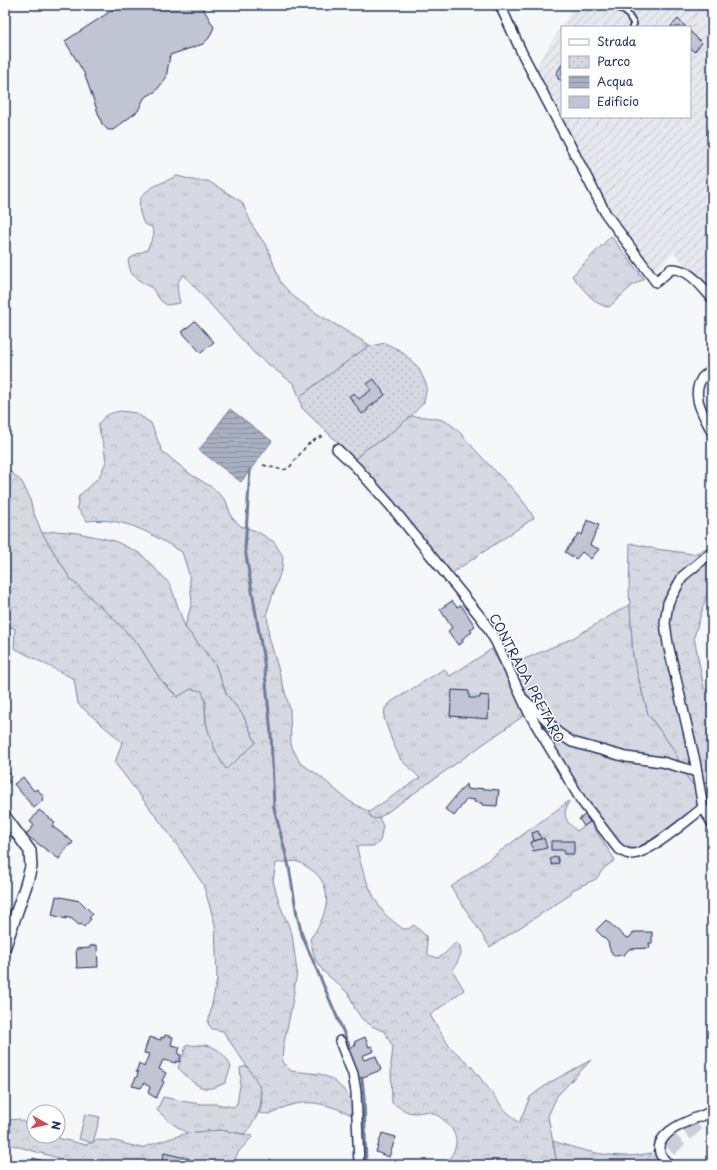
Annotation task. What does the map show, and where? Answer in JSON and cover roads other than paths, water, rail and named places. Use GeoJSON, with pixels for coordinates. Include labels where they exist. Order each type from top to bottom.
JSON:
{"type":"FeatureCollection","features":[{"type":"Feature","properties":{"kind":"street"},"geometry":{"type":"LineString","coordinates":[[500,5],[522,54],[606,214],[656,282],[671,269],[678,269],[690,274],[712,298]]}},
{"type":"Feature","properties":{"kind":"street"},"geometry":{"type":"LineString","coordinates":[[712,370],[703,378],[698,388],[698,401],[712,432]]}},
{"type":"Feature","properties":{"kind":"street","name":"CONTRADA PRETARO"},"geometry":{"type":"LineString","coordinates":[[338,449],[390,505],[483,620],[496,642],[529,713],[581,800],[622,852],[630,854],[648,850],[703,808]]}},
{"type":"Feature","properties":{"kind":"street"},"geometry":{"type":"LineString","coordinates":[[712,552],[683,576],[679,582],[668,603],[665,623],[668,644],[697,772],[703,808],[712,823]]}},
{"type":"Feature","properties":{"kind":"street"},"geometry":{"type":"LineString","coordinates":[[522,698],[544,717],[558,732],[572,742],[626,757],[662,762],[697,772]]}},
{"type":"Feature","properties":{"kind":"street"},"geometry":{"type":"LineString","coordinates":[[5,817],[30,851],[31,867],[5,946]]}},
{"type":"Feature","properties":{"kind":"street"},"geometry":{"type":"LineString","coordinates":[[340,1041],[354,1074],[359,1165]]}},
{"type":"Feature","properties":{"kind":"street"},"geometry":{"type":"LineString","coordinates":[[669,1165],[660,1154],[660,1143],[666,1133],[685,1122],[712,1112]]}},
{"type":"Feature","properties":{"kind":"lane"},"geometry":{"type":"LineString","coordinates":[[614,5],[627,13],[634,24],[633,26]]}},
{"type":"Feature","properties":{"kind":"water"},"geometry":{"type":"Polygon","coordinates":[[[230,409],[272,441],[241,482],[199,450],[230,409]]]}},
{"type":"Feature","properties":{"kind":"waterway"},"geometry":{"type":"LineString","coordinates":[[250,470],[245,549],[264,662],[271,734],[274,808],[289,867],[302,935],[349,1045]]}},
{"type":"Feature","properties":{"kind":"waterway"},"geometry":{"type":"LineString","coordinates":[[362,1079],[366,1165]]}},
{"type":"Feature","properties":{"kind":"tunnel"},"geometry":{"type":"LineString","coordinates":[[652,1165],[712,1110]]}}]}
